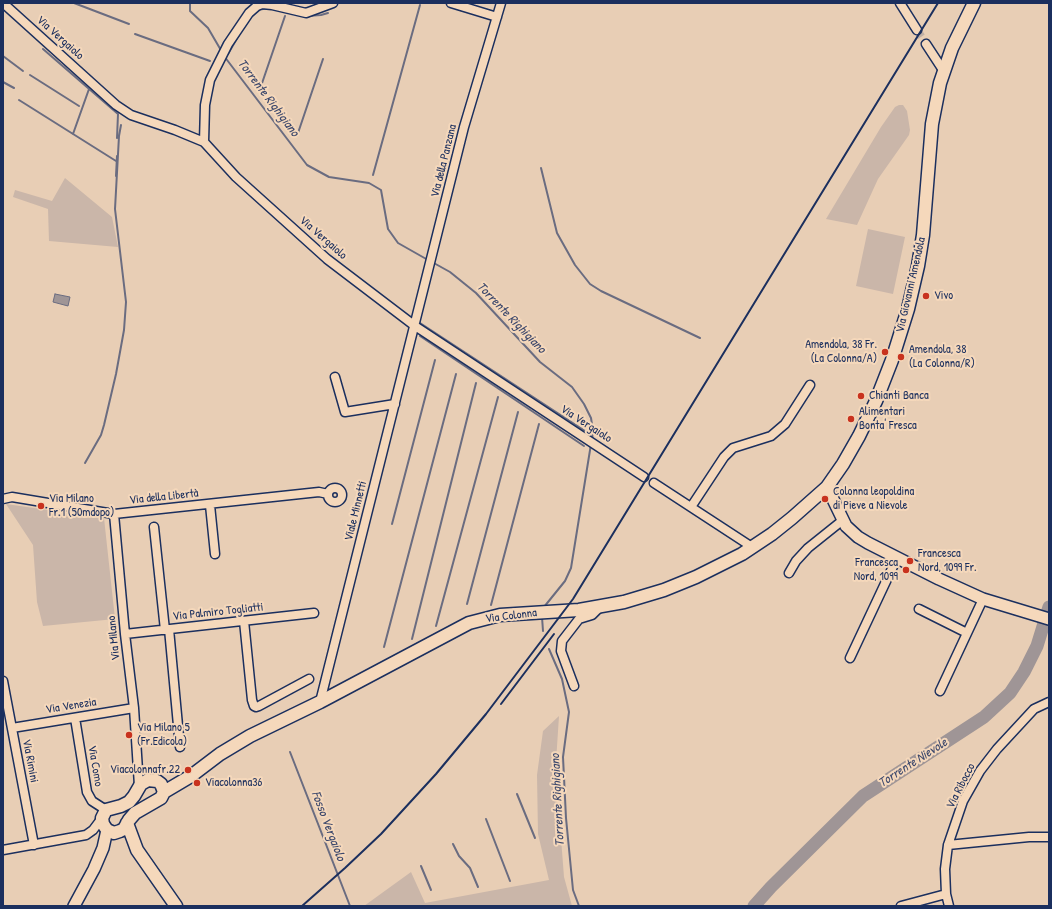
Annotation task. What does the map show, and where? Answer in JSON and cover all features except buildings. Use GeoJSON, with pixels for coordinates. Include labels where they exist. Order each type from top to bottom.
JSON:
{"type":"FeatureCollection","features":[{"type":"Feature","properties":{"kind":"main road","name":"Via Giovanni Amendola"},"geometry":{"type":"LineString","coordinates":[[827,487],[859,436],[876,402],[892,360],[908,309],[918,266],[923,235],[932,124],[943,70],[974,3]]}},
{"type":"Feature","properties":{"kind":"main road"},"geometry":{"type":"LineString","coordinates":[[827,487],[846,526],[858,537],[876,548],[983,599],[1049,619]]}},
{"type":"Feature","properties":{"kind":"main road","name":"Via Colonna"},"geometry":{"type":"LineString","coordinates":[[158,785],[200,769],[220,754],[250,736],[320,702],[469,623],[500,615],[579,615],[600,607],[641,598],[696,577],[752,547],[792,518],[827,487]]}},
{"type":"Feature","properties":{"kind":"main road"},"geometry":{"type":"LineString","coordinates":[[112,832],[124,828],[135,813],[163,796],[158,785],[145,781],[139,786],[129,802],[104,814],[103,824],[112,832],[137,850]]}},
{"type":"Feature","properties":{"kind":"main road"},"geometry":{"type":"LineString","coordinates":[[127,823],[137,850],[176,906]]}},
{"type":"Feature","properties":{"kind":"main road"},"geometry":{"type":"LineString","coordinates":[[74,906],[94,869],[107,852],[112,832]]}},
{"type":"Feature","properties":{"kind":"street","name":"Via Vergaiolo"},"geometry":{"type":"LineString","coordinates":[[3,3],[116,105],[131,115],[204,142],[236,177],[327,259],[415,326],[644,477]]}},
{"type":"Feature","properties":{"kind":"street"},"geometry":{"type":"LineString","coordinates":[[204,142],[205,105],[210,80],[228,44],[249,13],[257,6],[262,4],[306,13],[333,3]]}},
{"type":"Feature","properties":{"kind":"street"},"geometry":{"type":"LineString","coordinates":[[451,3],[497,17]]}},
{"type":"Feature","properties":{"kind":"street","name":"Via della Panzana"},"geometry":{"type":"LineString","coordinates":[[415,326],[464,127],[501,3]]}},
{"type":"Feature","properties":{"kind":"street"},"geometry":{"type":"LineString","coordinates":[[900,3],[917,30]]}},
{"type":"Feature","properties":{"kind":"street"},"geometry":{"type":"LineString","coordinates":[[926,44],[943,70]]}},
{"type":"Feature","properties":{"kind":"street","name":"Viale Minnetti"},"geometry":{"type":"LineString","coordinates":[[320,702],[415,326]]}},
{"type":"Feature","properties":{"kind":"street"},"geometry":{"type":"LineString","coordinates":[[335,376],[345,412],[395,404]]}},
{"type":"Feature","properties":{"kind":"street"},"geometry":{"type":"LineString","coordinates":[[691,507],[724,457],[733,448],[771,436],[785,424],[810,385]]}},
{"type":"Feature","properties":{"kind":"street"},"geometry":{"type":"LineString","coordinates":[[654,483],[752,547]]}},
{"type":"Feature","properties":{"kind":"street","name":"Via della Libertà"},"geometry":{"type":"LineString","coordinates":[[3,499],[12,497],[114,514],[210,505],[319,492],[328,494]]}},
{"type":"Feature","properties":{"kind":"street"},"geometry":{"type":"LineString","coordinates":[[210,505],[215,554]]}},
{"type":"Feature","properties":{"kind":"street","name":"Via Milano"},"geometry":{"type":"LineString","coordinates":[[114,514],[125,634],[134,708],[139,786]]}},
{"type":"Feature","properties":{"kind":"street"},"geometry":{"type":"LineString","coordinates":[[789,573],[796,561],[808,548],[843,520]]}},
{"type":"Feature","properties":{"kind":"street"},"geometry":{"type":"LineString","coordinates":[[154,527],[180,746]]}},
{"type":"Feature","properties":{"kind":"street"},"geometry":{"type":"LineString","coordinates":[[850,658],[897,558]]}},
{"type":"Feature","properties":{"kind":"street"},"geometry":{"type":"LineString","coordinates":[[940,691],[983,599]]}},
{"type":"Feature","properties":{"kind":"street"},"geometry":{"type":"LineString","coordinates":[[919,609],[967,633]]}},
{"type":"Feature","properties":{"kind":"street","name":"Via Palmiro Togliatti"},"geometry":{"type":"LineString","coordinates":[[125,634],[314,613]]}},
{"type":"Feature","properties":{"kind":"street"},"geometry":{"type":"LineString","coordinates":[[574,686],[561,648],[562,641],[579,615]]}},
{"type":"Feature","properties":{"kind":"street"},"geometry":{"type":"LineString","coordinates":[[244,621],[252,700],[254,706],[259,706],[309,679]]}},
{"type":"Feature","properties":{"kind":"street","name":"Via Rimini"},"geometry":{"type":"LineString","coordinates":[[3,681],[34,845]]}},
{"type":"Feature","properties":{"kind":"street","name":"Via Ribocco"},"geometry":{"type":"LineString","coordinates":[[949,906],[946,894],[945,869],[948,845],[963,801],[980,772],[997,749],[1034,710],[1049,702]]}},
{"type":"Feature","properties":{"kind":"street","name":"Via Venezia"},"geometry":{"type":"LineString","coordinates":[[12,728],[134,708]]}},
{"type":"Feature","properties":{"kind":"street","name":"Via Como"},"geometry":{"type":"LineString","coordinates":[[75,718],[87,792],[92,801],[104,814]]}},
{"type":"Feature","properties":{"kind":"street"},"geometry":{"type":"LineString","coordinates":[[138,760],[158,785]]}},
{"type":"Feature","properties":{"kind":"street"},"geometry":{"type":"LineString","coordinates":[[3,850],[86,835],[93,830],[104,814]]}},
{"type":"Feature","properties":{"kind":"street"},"geometry":{"type":"LineString","coordinates":[[948,845],[1029,837],[1049,837]]}},
{"type":"Feature","properties":{"kind":"street"},"geometry":{"type":"LineString","coordinates":[[901,906],[946,894]]}},
{"type":"Feature","properties":{"kind":"shaded area"},"geometry":{"type":"Polygon","coordinates":[[[903,105],[907,111],[910,130],[909,135],[878,179],[857,225],[826,219],[881,127],[895,107],[903,105]]]}},
{"type":"Feature","properties":{"kind":"shaded area"},"geometry":{"type":"Polygon","coordinates":[[[65,178],[112,217],[118,247],[49,241],[48,209],[13,197],[15,190],[52,201],[65,178]]]}},
{"type":"Feature","properties":{"kind":"shaded area"},"geometry":{"type":"Polygon","coordinates":[[[868,229],[905,237],[893,294],[856,286],[868,229]]]}},
{"type":"Feature","properties":{"kind":"shaded area"},"geometry":{"type":"Polygon","coordinates":[[[55,294],[70,297],[68,306],[53,302],[55,294]]]}},
{"type":"Feature","properties":{"kind":"shaded area"},"geometry":{"type":"Polygon","coordinates":[[[6,504],[104,518],[115,619],[43,626],[37,602],[33,545],[6,504]]]}},
{"type":"Feature","properties":{"kind":"shaded area"},"geometry":{"type":"Polygon","coordinates":[[[559,716],[555,777],[564,877],[572,906],[364,906],[411,872],[425,903],[549,880],[538,834],[537,775],[543,731],[559,716]]]}},
{"type":"Feature","properties":{"kind":"waterway"},"geometry":{"type":"LineString","coordinates":[[74,3],[129,24]]}},
{"type":"Feature","properties":{"kind":"waterway","name":"Torrente Righigiano"},"geometry":{"type":"LineString","coordinates":[[190,3],[190,11],[208,28],[222,52]]}},
{"type":"Feature","properties":{"kind":"waterway"},"geometry":{"type":"LineString","coordinates":[[373,175],[420,5]]}},
{"type":"Feature","properties":{"kind":"waterway"},"geometry":{"type":"LineString","coordinates":[[258,10],[268,8]]}},
{"type":"Feature","properties":{"kind":"waterway"},"geometry":{"type":"LineString","coordinates":[[307,16],[328,13]]}},
{"type":"Feature","properties":{"kind":"waterway"},"geometry":{"type":"LineString","coordinates":[[259,92],[285,16]]}},
{"type":"Feature","properties":{"kind":"waterway"},"geometry":{"type":"LineString","coordinates":[[135,34],[210,61]]}},
{"type":"Feature","properties":{"kind":"waterway"},"geometry":{"type":"LineString","coordinates":[[228,54],[239,35]]}},
{"type":"Feature","properties":{"kind":"waterway"},"geometry":{"type":"LineString","coordinates":[[43,49],[118,114],[117,138]]}},
{"type":"Feature","properties":{"kind":"waterway"},"geometry":{"type":"LineString","coordinates":[[3,56],[23,71]]}},
{"type":"Feature","properties":{"kind":"waterway","name":"Torrente Righigiano"},"geometry":{"type":"LineString","coordinates":[[224,56],[307,165],[329,177],[369,183],[381,190],[388,229],[398,243],[428,260]]}},
{"type":"Feature","properties":{"kind":"waterway"},"geometry":{"type":"LineString","coordinates":[[297,136],[323,59]]}},
{"type":"Feature","properties":{"kind":"waterway"},"geometry":{"type":"LineString","coordinates":[[30,75],[79,106]]}},
{"type":"Feature","properties":{"kind":"waterway"},"geometry":{"type":"LineString","coordinates":[[3,82],[14,88]]}},
{"type":"Feature","properties":{"kind":"waterway"},"geometry":{"type":"LineString","coordinates":[[73,134],[89,89]]}},
{"type":"Feature","properties":{"kind":"waterway"},"geometry":{"type":"LineString","coordinates":[[19,100],[116,161]]}},
{"type":"Feature","properties":{"kind":"waterway"},"geometry":{"type":"LineString","coordinates":[[85,463],[101,435],[104,425],[116,374],[124,330],[126,302],[115,209],[119,136],[121,125]]}},
{"type":"Feature","properties":{"kind":"waterway"},"geometry":{"type":"LineString","coordinates":[[116,176],[117,156]]}},
{"type":"Feature","properties":{"kind":"waterway"},"geometry":{"type":"LineString","coordinates":[[541,168],[557,233],[575,265],[590,284],[601,291],[700,338]]}},
{"type":"Feature","properties":{"kind":"waterway","name":"Torrente Righigiano"},"geometry":{"type":"LineString","coordinates":[[432,262],[450,272],[476,293],[540,362],[572,387],[584,404],[591,418],[593,431],[592,440]]}},
{"type":"Feature","properties":{"kind":"waterway"},"geometry":{"type":"LineString","coordinates":[[420,323],[585,431]]}},
{"type":"Feature","properties":{"kind":"waterway"},"geometry":{"type":"LineString","coordinates":[[420,336],[584,446]]}},
{"type":"Feature","properties":{"kind":"waterway"},"geometry":{"type":"LineString","coordinates":[[392,524],[435,360]]}},
{"type":"Feature","properties":{"kind":"waterway"},"geometry":{"type":"LineString","coordinates":[[384,647],[456,374]]}},
{"type":"Feature","properties":{"kind":"waterway"},"geometry":{"type":"LineString","coordinates":[[412,639],[476,383]]}},
{"type":"Feature","properties":{"kind":"waterway"},"geometry":{"type":"LineString","coordinates":[[436,626],[498,397]]}},
{"type":"Feature","properties":{"kind":"waterway"},"geometry":{"type":"LineString","coordinates":[[467,604],[518,412]]}},
{"type":"Feature","properties":{"kind":"waterway"},"geometry":{"type":"LineString","coordinates":[[491,605],[539,424]]}},
{"type":"Feature","properties":{"kind":"waterway","name":"Torrente Righigiano"},"geometry":{"type":"LineString","coordinates":[[544,607],[565,581],[571,568],[591,444]]}},
{"type":"Feature","properties":{"kind":"waterway","name":"Torrente Nievole"},"geometry":{"type":"LineString","coordinates":[[754,906],[771,887],[863,796],[984,717],[1010,693],[1024,672],[1037,646],[1049,607]]}},
{"type":"Feature","properties":{"kind":"waterway","name":"Torrente Righigiano"},"geometry":{"type":"LineString","coordinates":[[542,617],[543,631]]}},
{"type":"Feature","properties":{"kind":"waterway","name":"Torrente Righigiano"},"geometry":{"type":"LineString","coordinates":[[549,649],[562,679],[569,712],[563,757],[566,818],[573,890],[579,906]]}},
{"type":"Feature","properties":{"kind":"waterway","name":"Fosso Vergaiolo"},"geometry":{"type":"LineString","coordinates":[[290,752],[350,906]]}},
{"type":"Feature","properties":{"kind":"waterway"},"geometry":{"type":"LineString","coordinates":[[517,794],[535,838]]}},
{"type":"Feature","properties":{"kind":"waterway"},"geometry":{"type":"LineString","coordinates":[[486,819],[510,881]]}},
{"type":"Feature","properties":{"kind":"waterway"},"geometry":{"type":"LineString","coordinates":[[453,844],[459,856],[470,868],[478,887]]}},
{"type":"Feature","properties":{"kind":"waterway"},"geometry":{"type":"LineString","coordinates":[[421,866],[431,890]]}},
{"type":"Feature","properties":{"kind":"tunnel"},"geometry":{"type":"LineString","coordinates":[[917,30],[926,44]]}},
{"type":"Feature","properties":{"kind":"railway"},"geometry":{"type":"LineString","coordinates":[[302,906],[381,834],[436,774],[486,714],[573,599],[938,3]]}},
{"type":"Feature","properties":{"kind":"railway"},"geometry":{"type":"LineString","coordinates":[[501,704],[554,634]]}},
{"type":"Feature","properties":{"kind":"place","name":"Vivo"},"geometry":{"type":"Point","coordinates":[926,296]}},
{"type":"Feature","properties":{"kind":"place","name":"Amendola, 38 Fr. (La Colonna/A)"},"geometry":{"type":"Point","coordinates":[885,352]}},
{"type":"Feature","properties":{"kind":"place","name":"Amendola, 38 (La Colonna/R)"},"geometry":{"type":"Point","coordinates":[901,357]}},
{"type":"Feature","properties":{"kind":"place","name":"Chianti Banca"},"geometry":{"type":"Point","coordinates":[861,396]}},
{"type":"Feature","properties":{"kind":"place","name":"Alimentari Bonta' Fresca"},"geometry":{"type":"Point","coordinates":[851,419]}},
{"type":"Feature","properties":{"kind":"place","name":"Colonna leopoldina di Pieve a Nievole"},"geometry":{"type":"Point","coordinates":[825,499]}},
{"type":"Feature","properties":{"kind":"place","name":"Via Milano Fr.1 (50mdopo)"},"geometry":{"type":"Point","coordinates":[41,506]}},
{"type":"Feature","properties":{"kind":"place","name":"Francesca Nord, 1099 Fr."},"geometry":{"type":"Point","coordinates":[910,561]}},
{"type":"Feature","properties":{"kind":"place","name":"Francesca Nord, 1099"},"geometry":{"type":"Point","coordinates":[906,570]}},
{"type":"Feature","properties":{"kind":"place","name":"Via Milano 5 (Fr.Edicola)"},"geometry":{"type":"Point","coordinates":[129,735]}},
{"type":"Feature","properties":{"kind":"place","name":"Viacolonnafr.22"},"geometry":{"type":"Point","coordinates":[188,770]}},
{"type":"Feature","properties":{"kind":"place","name":"Viacolonna36"},"geometry":{"type":"Point","coordinates":[197,783]}}]}
